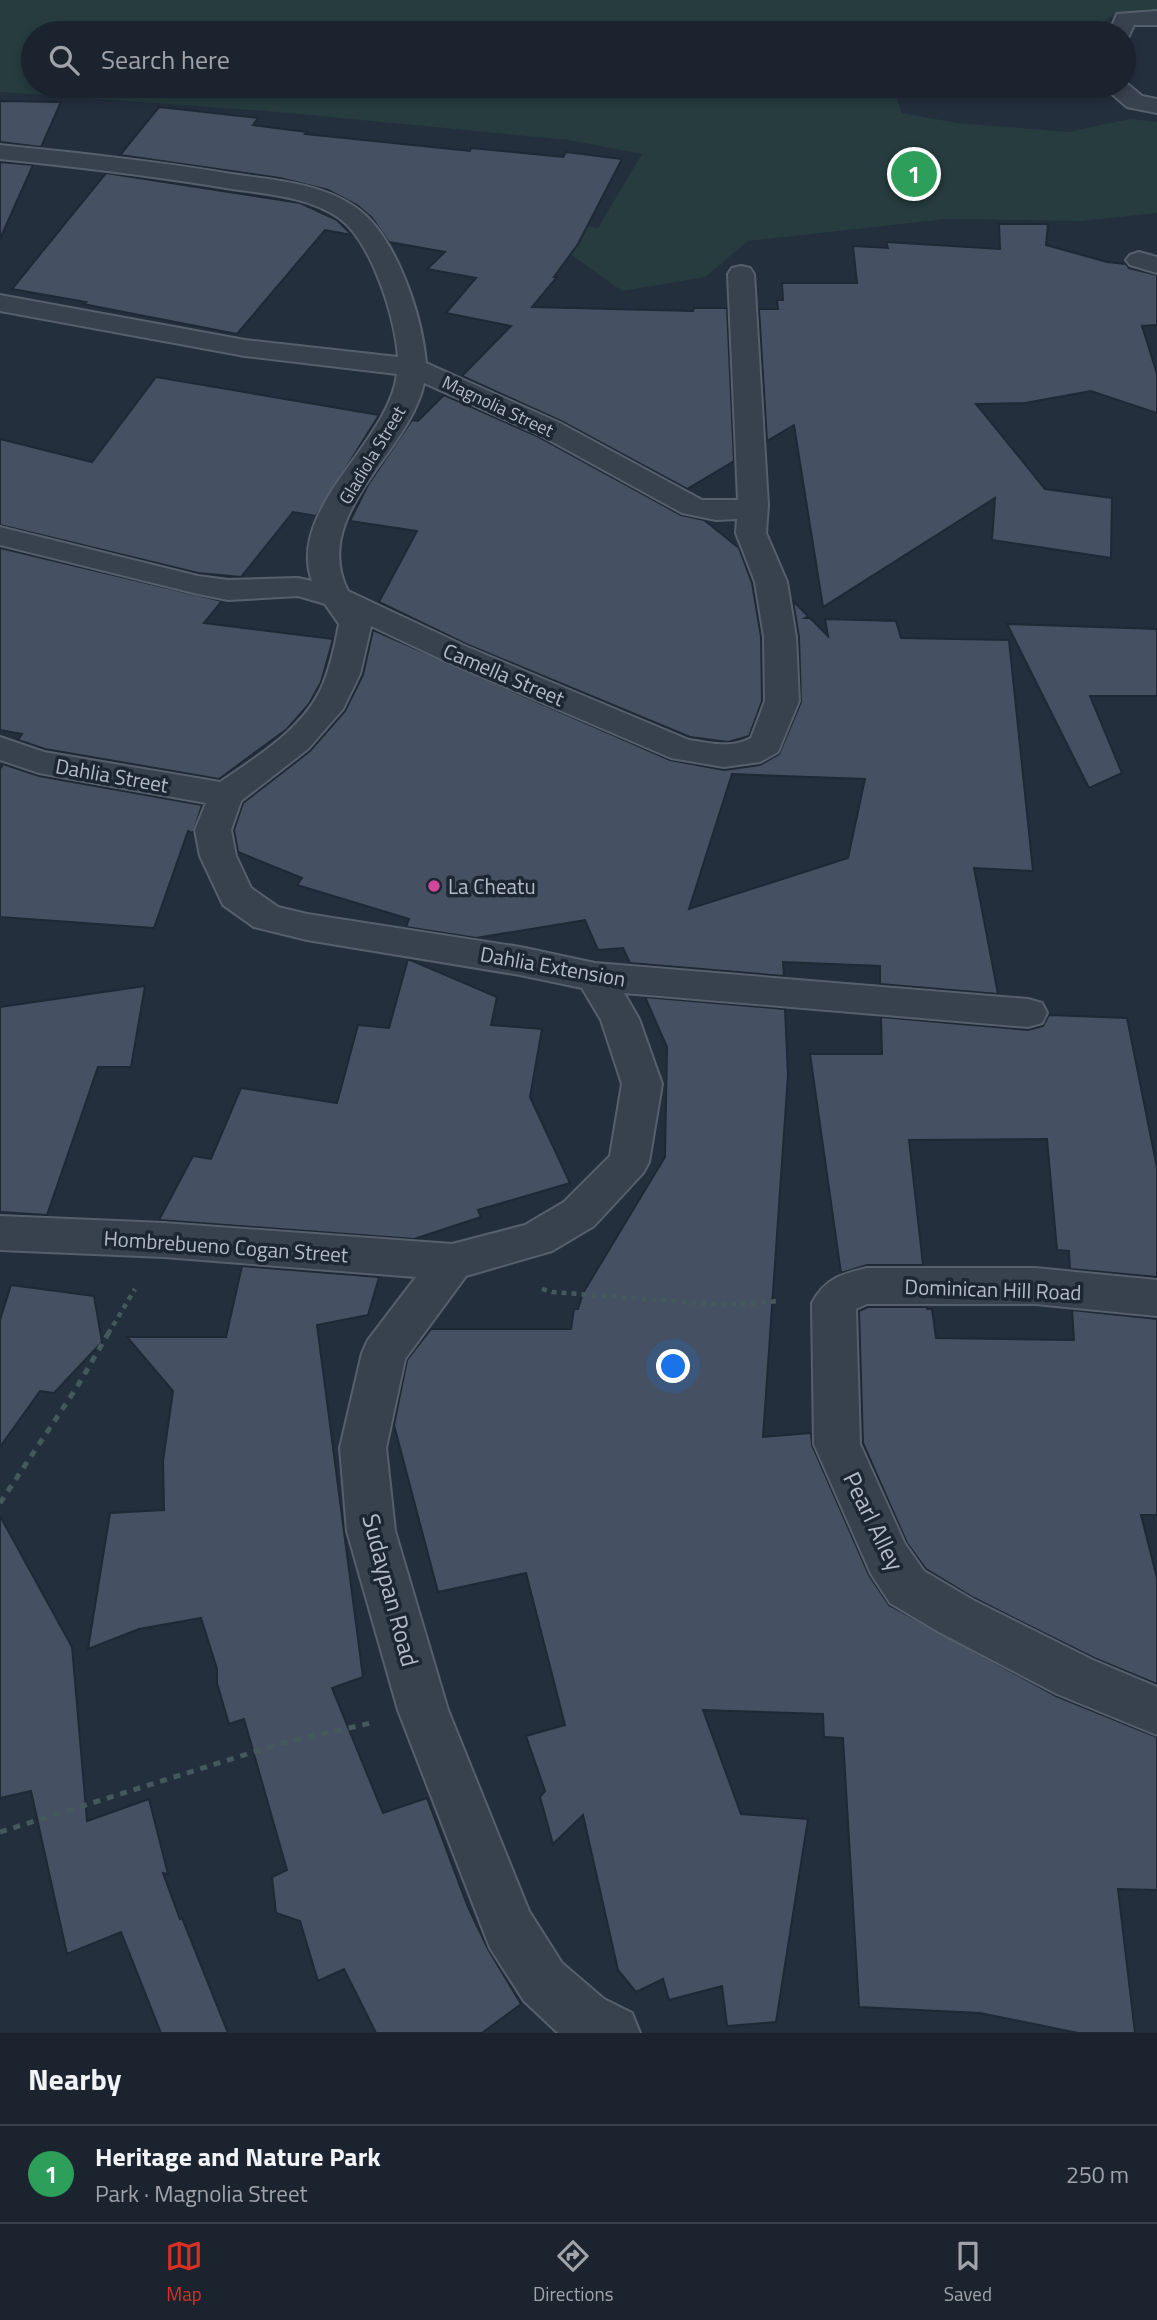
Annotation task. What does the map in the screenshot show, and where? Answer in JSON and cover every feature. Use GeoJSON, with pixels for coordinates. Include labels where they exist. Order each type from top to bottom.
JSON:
{"type":"FeatureCollection","features":[{"type":"Feature","properties":{"kind":"street"},"geometry":{"type":"LineString","coordinates":[[1124,21],[1157,18]]}},
{"type":"Feature","properties":{"kind":"street"},"geometry":{"type":"LineString","coordinates":[[1130,98],[1135,102],[1157,106]]}},
{"type":"Feature","properties":{"kind":"street","name":"Gladiola Street"},"geometry":{"type":"LineString","coordinates":[[0,152],[158,168],[315,198],[338,207],[361,225],[386,269],[401,306],[412,367],[409,390],[401,412],[352,485],[321,551],[334,596],[355,624],[350,651],[333,700],[299,740],[226,795]]}},
{"type":"Feature","properties":{"kind":"street"},"geometry":{"type":"LineString","coordinates":[[741,274],[753,505]]}},
{"type":"Feature","properties":{"kind":"street","name":"Magnolia Street"},"geometry":{"type":"LineString","coordinates":[[0,303],[244,348],[412,367],[550,429],[694,507],[713,512],[742,510],[753,505]]}},
{"type":"Feature","properties":{"kind":"street","name":"Camella Street"},"geometry":{"type":"LineString","coordinates":[[0,536],[198,585],[228,590],[298,587],[334,596],[454,653],[682,750],[724,757],[748,754],[766,744],[782,701],[780,637],[771,582],[751,533],[753,505]]}},
{"type":"Feature","properties":{"kind":"street","name":"Dahlia Street"},"geometry":{"type":"LineString","coordinates":[[0,748],[39,762],[226,795]]}},
{"type":"Feature","properties":{"kind":"street","name":"Dahlia Extension"},"geometry":{"type":"LineString","coordinates":[[226,795],[212,830],[218,856],[236,896],[267,918],[307,927],[506,958],[595,977],[1028,1013]]}},
{"type":"Feature","properties":{"kind":"street"},"geometry":{"type":"LineString","coordinates":[[452,1262],[537,1239],[579,1214],[629,1163],[642,1084],[620,1019],[595,977]]}},
{"type":"Feature","properties":{"kind":"street","name":"Hombrebueno Cogan Street"},"geometry":{"type":"LineString","coordinates":[[0,1233],[164,1240],[452,1262]]}},
{"type":"Feature","properties":{"kind":"street","name":"Sudaypan Road"},"geometry":{"type":"LineString","coordinates":[[452,1262],[384,1353],[363,1448],[371,1531],[423,1710],[509,1929],[543,1982],[584,2019],[612,2033]]}},
{"type":"Feature","properties":{"kind":"street","name":"Dominican Hill Road"},"geometry":{"type":"LineString","coordinates":[[834,1303],[846,1292],[867,1286],[1035,1286],[1157,1298]]}},
{"type":"Feature","properties":{"kind":"street","name":"Pearl Alley"},"geometry":{"type":"LineString","coordinates":[[834,1303],[837,1444],[888,1559],[907,1587],[956,1616],[1075,1677],[1157,1711]]}},
{"type":"Feature","properties":{"kind":"path"},"geometry":{"type":"LineString","coordinates":[[0,1503],[77,1387],[164,1240]]}},
{"type":"Feature","properties":{"kind":"path"},"geometry":{"type":"LineString","coordinates":[[552,1292],[726,1305],[758,1301],[834,1303]]}},
{"type":"Feature","properties":{"kind":"path"},"geometry":{"type":"LineString","coordinates":[[0,1832],[282,1743],[423,1710]]}},
{"type":"Feature","properties":{"kind":"green space"},"geometry":{"type":"Polygon","coordinates":[[[0,0],[1157,0],[1157,9],[1116,13],[1105,21],[21,21],[21,93],[0,92],[0,0]]]}},
{"type":"Feature","properties":{"kind":"green space"},"geometry":{"type":"Polygon","coordinates":[[[84,98],[896,98],[902,113],[957,123],[1068,132],[1130,119],[1157,122],[1157,213],[1081,221],[946,219],[748,241],[705,277],[622,291],[562,248],[459,205],[598,228],[642,154],[569,140],[267,111],[84,98]]]}},
{"type":"Feature","properties":{"kind":"building"},"geometry":{"type":"Polygon","coordinates":[[[0,101],[61,102],[41,147],[0,142],[0,101]]]}},
{"type":"Feature","properties":{"kind":"building"},"geometry":{"type":"Polygon","coordinates":[[[159,107],[258,118],[253,125],[307,132],[305,134],[470,151],[471,148],[563,157],[566,152],[622,159],[578,244],[554,277],[557,277],[532,307],[693,311],[694,308],[727,308],[734,461],[687,489],[561,421],[462,376],[511,326],[446,313],[476,278],[427,269],[445,252],[389,242],[372,218],[357,205],[328,190],[280,178],[120,155],[159,107]]]}},
{"type":"Feature","properties":{"kind":"building"},"geometry":{"type":"Polygon","coordinates":[[[0,162],[33,165],[0,239],[0,162]]]}},
{"type":"Feature","properties":{"kind":"building"},"geometry":{"type":"Polygon","coordinates":[[[106,173],[300,203],[337,220],[352,235],[325,230],[237,334],[12,289],[106,173]]]}},
{"type":"Feature","properties":{"kind":"building"},"geometry":{"type":"Polygon","coordinates":[[[999,224],[1048,224],[1046,245],[1107,262],[1126,264],[1129,268],[1157,275],[1157,325],[1142,326],[1157,374],[1157,413],[1091,391],[1025,403],[976,404],[1045,489],[1112,498],[1111,558],[992,540],[995,498],[823,607],[794,425],[767,441],[759,309],[778,309],[777,300],[783,300],[782,283],[857,283],[853,246],[888,248],[886,242],[1000,249],[999,224]]]}},
{"type":"Feature","properties":{"kind":"building"},"geometry":{"type":"Polygon","coordinates":[[[156,377],[379,415],[316,516],[293,512],[241,577],[198,573],[0,525],[0,439],[92,462],[156,377]]]}},
{"type":"Feature","properties":{"kind":"building"},"geometry":{"type":"Polygon","coordinates":[[[444,395],[539,437],[681,515],[704,520],[739,548],[752,583],[761,637],[762,701],[749,736],[728,742],[690,737],[466,644],[379,602],[417,531],[350,521],[368,485],[412,420],[418,421],[444,395]]]}},
{"type":"Feature","properties":{"kind":"building"},"geometry":{"type":"Polygon","coordinates":[[[0,548],[222,601],[204,623],[333,639],[321,682],[309,704],[287,729],[219,779],[45,749],[18,740],[22,734],[0,730],[0,548]]]}},
{"type":"Feature","properties":{"kind":"building"},"geometry":{"type":"Polygon","coordinates":[[[793,601],[808,616],[805,618],[810,618],[828,636],[825,619],[896,621],[901,638],[1009,640],[1033,871],[974,868],[998,994],[880,984],[880,966],[783,962],[784,976],[630,963],[623,948],[598,950],[585,920],[476,938],[406,927],[409,919],[297,885],[302,878],[238,852],[234,830],[243,803],[310,751],[345,711],[363,675],[373,630],[670,760],[724,770],[760,765],[779,754],[801,702],[799,637],[793,601]],[[732,774],[689,909],[848,858],[865,779],[732,774]]]}},
{"type":"Feature","properties":{"kind":"building"},"geometry":{"type":"Polygon","coordinates":[[[1007,624],[1157,629],[1157,696],[1090,696],[1122,773],[1089,788],[1007,624]]]}},
{"type":"Feature","properties":{"kind":"building"},"geometry":{"type":"Polygon","coordinates":[[[3,764],[39,776],[202,805],[193,833],[188,831],[154,928],[0,917],[0,769],[3,764]]]}},
{"type":"Feature","properties":{"kind":"building"},"geometry":{"type":"Polygon","coordinates":[[[408,959],[497,997],[491,1025],[542,1029],[530,1097],[570,1183],[478,1210],[481,1217],[414,1239],[159,1220],[193,1156],[211,1159],[241,1088],[337,1103],[358,1025],[389,1028],[408,959]]]}},
{"type":"Feature","properties":{"kind":"building"},"geometry":{"type":"Polygon","coordinates":[[[145,986],[131,1067],[98,1067],[47,1215],[0,1212],[0,1007],[145,986]]]}},
{"type":"Feature","properties":{"kind":"building"},"geometry":{"type":"Polygon","coordinates":[[[645,997],[785,1009],[788,1075],[763,1437],[811,1433],[812,1445],[869,1575],[889,1605],[1056,1696],[1157,1737],[1157,1890],[1118,1889],[1135,2033],[1078,2033],[980,2013],[859,2007],[843,1738],[824,1737],[823,1714],[703,1710],[741,1814],[808,1819],[776,2022],[727,2026],[722,1986],[669,2000],[663,1979],[636,1992],[618,1970],[583,1815],[553,1844],[540,1797],[545,1791],[526,1736],[565,1725],[526,1573],[438,1592],[394,1425],[407,1360],[431,1329],[571,1329],[574,1309],[578,1309],[583,1293],[665,1157],[667,1047],[645,997]]]}},
{"type":"Feature","properties":{"kind":"building"},"geometry":{"type":"Polygon","coordinates":[[[1049,1015],[1127,1018],[1157,1168],[1157,1277],[1070,1269],[1069,1251],[1057,1250],[1047,1139],[909,1140],[923,1265],[867,1265],[841,1273],[810,1054],[882,1054],[881,1017],[1028,1030],[1043,1026],[1049,1015]]]}},
{"type":"Feature","properties":{"kind":"building"},"geometry":{"type":"Polygon","coordinates":[[[242,1266],[379,1277],[368,1315],[317,1325],[363,1677],[332,1688],[383,1813],[427,1798],[468,1907],[488,1949],[521,2004],[482,2033],[376,2033],[344,1969],[318,1981],[300,1921],[276,1913],[272,1877],[287,1870],[244,1719],[229,1724],[217,1683],[217,1669],[201,1618],[139,1629],[88,1649],[110,1513],[164,1510],[163,1461],[173,1391],[127,1337],[226,1337],[242,1266]]]}},
{"type":"Feature","properties":{"kind":"building"},"geometry":{"type":"Polygon","coordinates":[[[11,1285],[94,1296],[102,1342],[54,1393],[40,1391],[0,1447],[0,1320],[11,1285]]]}},
{"type":"Feature","properties":{"kind":"building"},"geometry":{"type":"Polygon","coordinates":[[[868,1307],[932,1309],[936,1338],[1074,1340],[1072,1310],[1157,1319],[1157,1515],[1141,1515],[1157,1578],[1157,1684],[1094,1658],[974,1598],[926,1569],[907,1543],[863,1443],[859,1311],[868,1307]]]}},
{"type":"Feature","properties":{"kind":"building"},"geometry":{"type":"Polygon","coordinates":[[[0,1516],[72,1647],[87,1821],[149,1799],[168,1874],[163,1873],[228,2033],[161,2033],[121,1932],[67,1954],[31,1791],[0,1798],[0,1516]]]}},
{"type":"Feature","properties":{"kind":"place","name":"Heritage and Nature Park"},"geometry":{"type":"Point","coordinates":[914,174]}},
{"type":"Feature","properties":{"kind":"place","name":"La Cheatu"},"geometry":{"type":"Point","coordinates":[434,886]}}]}
